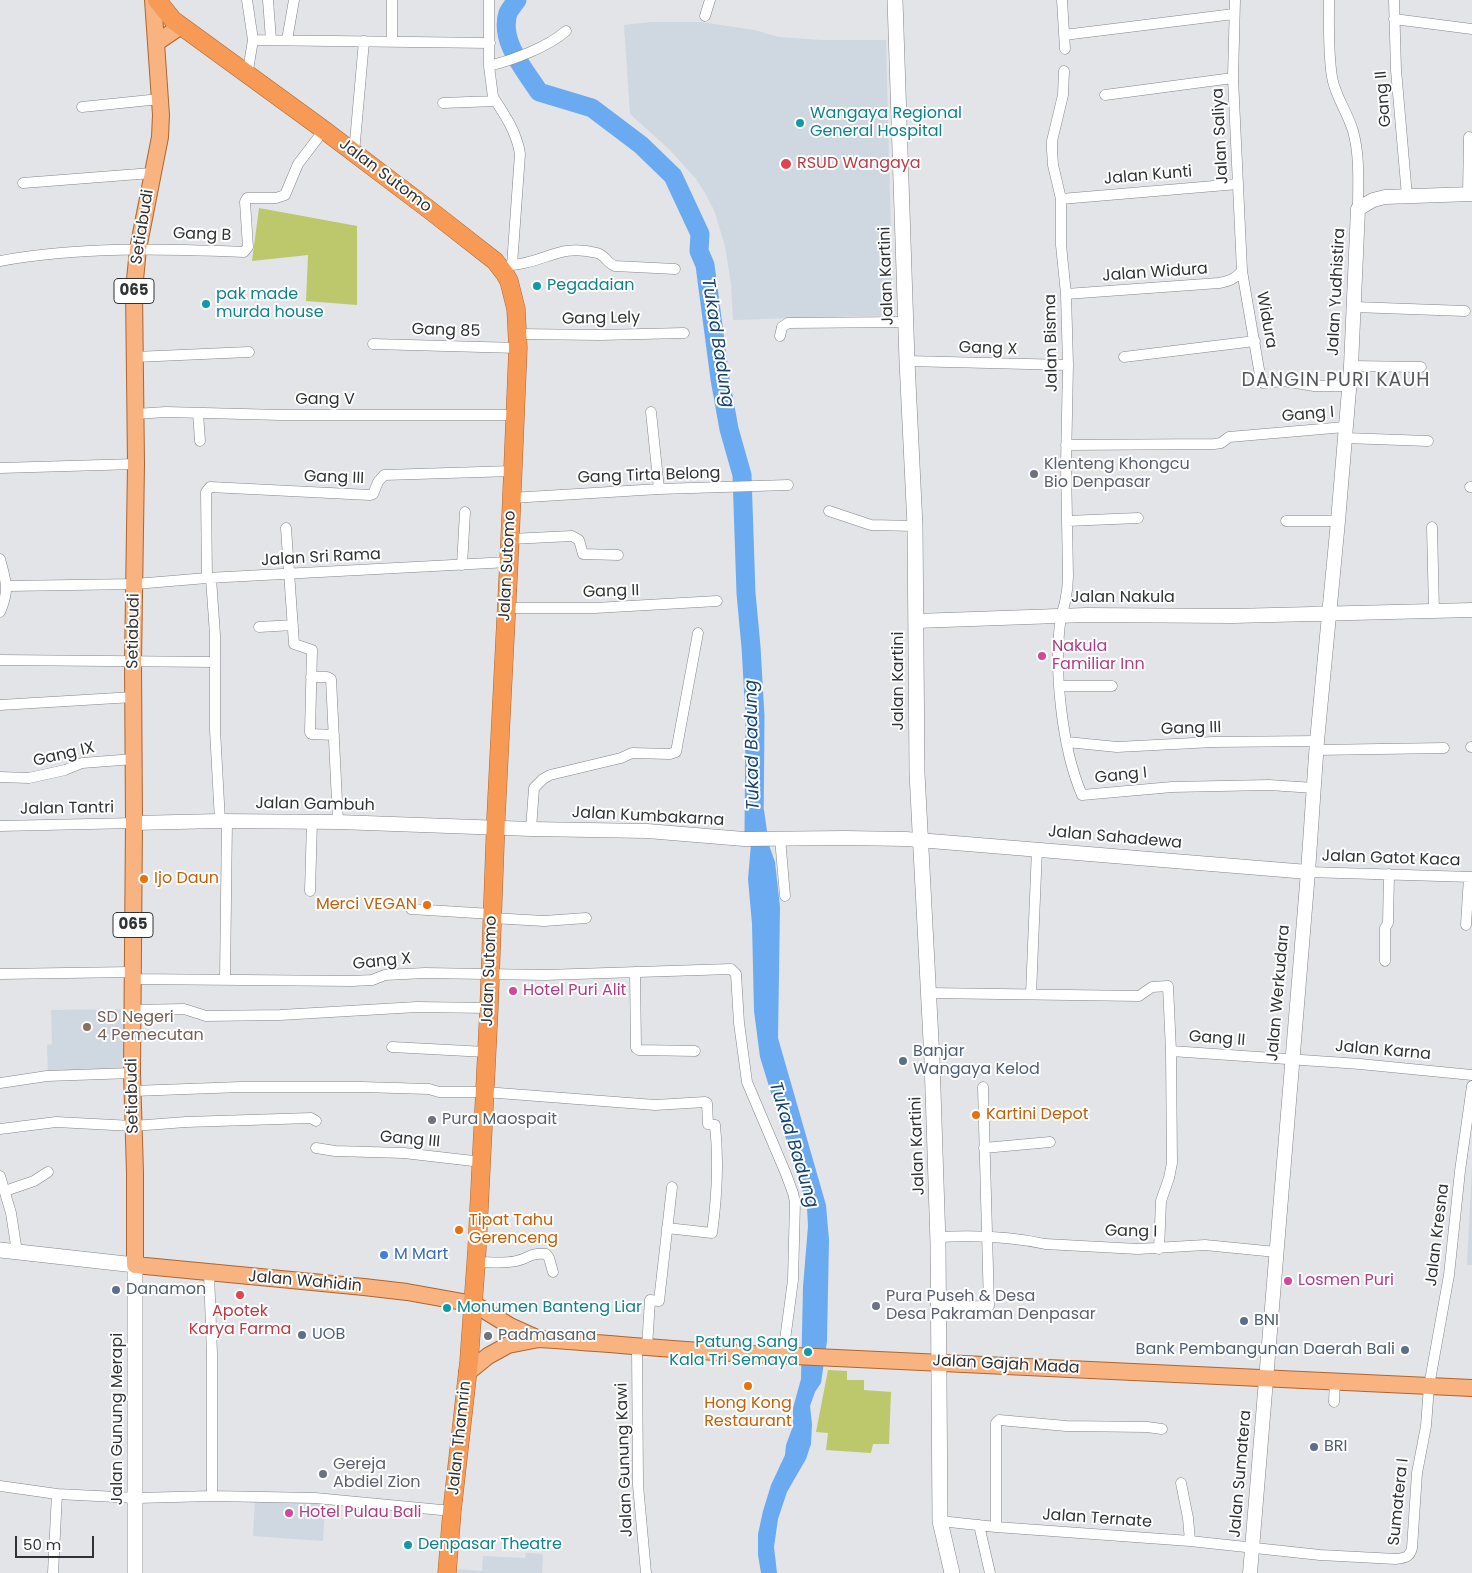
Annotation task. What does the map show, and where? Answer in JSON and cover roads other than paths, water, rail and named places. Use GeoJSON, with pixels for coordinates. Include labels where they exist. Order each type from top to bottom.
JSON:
{"type":"FeatureCollection","features":[{"type":"Feature","properties":{"kind":"highway","name":"Jalan Sutomo"},"geometry":{"type":"LineString","coordinates":[[155,0],[180,26],[324,130],[495,261],[507,267],[505,274],[513,291],[518,341],[482,1162],[474,1304]]}},
{"type":"Feature","properties":{"kind":"highway","name":"Jalan Thamrin"},"geometry":{"type":"LineString","coordinates":[[447,1573],[474,1304]]}},
{"type":"Feature","properties":{"kind":"main road","name":"Setiabudi"},"geometry":{"type":"LineString","coordinates":[[135,1265],[132,1073],[133,662],[136,464],[134,290],[138,249],[160,137],[155,0]]}},
{"type":"Feature","properties":{"kind":"main road","name":"Jalan Kartini"},"geometry":{"type":"LineString","coordinates":[[895,0],[907,361],[915,526],[919,841],[932,1060],[938,1237],[940,1521],[952,1573]]}},
{"type":"Feature","properties":{"kind":"main road"},"geometry":{"type":"LineString","coordinates":[[156,43],[180,26]]}},
{"type":"Feature","properties":{"kind":"main road"},"geometry":{"type":"LineString","coordinates":[[0,1250],[135,1265]]}},
{"type":"Feature","properties":{"kind":"main road","name":"Jalan Wahidin"},"geometry":{"type":"LineString","coordinates":[[135,1265],[408,1292],[474,1304]]}},
{"type":"Feature","properties":{"kind":"main road","name":"Jalan Gunung Merapi"},"geometry":{"type":"LineString","coordinates":[[135,1265],[136,1573]]}},
{"type":"Feature","properties":{"kind":"main road","name":"Jalan Gajah Mada"},"geometry":{"type":"LineString","coordinates":[[474,1304],[510,1326],[539,1340]]}},
{"type":"Feature","properties":{"kind":"main road","name":"Jalan Gajah Mada"},"geometry":{"type":"LineString","coordinates":[[467,1373],[488,1356],[508,1345],[539,1340],[786,1356],[940,1361],[1472,1388]]}},
{"type":"Feature","properties":{"kind":"street"},"geometry":{"type":"LineString","coordinates":[[247,0],[253,40],[247,76]]}},
{"type":"Feature","properties":{"kind":"street"},"geometry":{"type":"LineString","coordinates":[[268,0],[272,40]]}},
{"type":"Feature","properties":{"kind":"street"},"geometry":{"type":"LineString","coordinates":[[287,40],[294,0]]}},
{"type":"Feature","properties":{"kind":"street"},"geometry":{"type":"LineString","coordinates":[[392,0],[392,41]]}},
{"type":"Feature","properties":{"kind":"street"},"geometry":{"type":"LineString","coordinates":[[489,0],[490,43],[494,64],[492,91],[495,101],[514,132],[520,154],[507,267],[542,259],[558,252],[572,249],[600,254],[615,266],[675,269]]}},
{"type":"Feature","properties":{"kind":"street"},"geometry":{"type":"LineString","coordinates":[[705,16],[710,0]]}},
{"type":"Feature","properties":{"kind":"street"},"geometry":{"type":"LineString","coordinates":[[1062,0],[1065,49]]}},
{"type":"Feature","properties":{"kind":"street","name":"Jalan Saliya"},"geometry":{"type":"LineString","coordinates":[[1235,0],[1233,78],[1242,271]]}},
{"type":"Feature","properties":{"kind":"street"},"geometry":{"type":"LineString","coordinates":[[1329,0],[1332,78],[1346,109],[1356,141],[1358,209]]}},
{"type":"Feature","properties":{"kind":"street","name":"Gang II"},"geometry":{"type":"LineString","coordinates":[[1394,0],[1396,70],[1408,196]]}},
{"type":"Feature","properties":{"kind":"street"},"geometry":{"type":"LineString","coordinates":[[1064,35],[1234,14]]}},
{"type":"Feature","properties":{"kind":"street"},"geometry":{"type":"LineString","coordinates":[[1394,19],[1472,29]]}},
{"type":"Feature","properties":{"kind":"street"},"geometry":{"type":"LineString","coordinates":[[494,64],[545,44],[566,31]]}},
{"type":"Feature","properties":{"kind":"street"},"geometry":{"type":"LineString","coordinates":[[253,40],[490,43]]}},
{"type":"Feature","properties":{"kind":"street"},"geometry":{"type":"LineString","coordinates":[[354,153],[364,41]]}},
{"type":"Feature","properties":{"kind":"street","name":"Jalan Bisma"},"geometry":{"type":"LineString","coordinates":[[1061,616],[1068,591],[1066,446],[1068,365],[1066,294],[1061,245],[1061,198],[1053,165],[1052,141],[1063,94],[1064,71]]}},
{"type":"Feature","properties":{"kind":"street"},"geometry":{"type":"LineString","coordinates":[[1105,95],[1233,78]]}},
{"type":"Feature","properties":{"kind":"street"},"geometry":{"type":"LineString","coordinates":[[82,107],[160,99]]}},
{"type":"Feature","properties":{"kind":"street"},"geometry":{"type":"LineString","coordinates":[[443,103],[495,101]]}},
{"type":"Feature","properties":{"kind":"street","name":"Gang B"},"geometry":{"type":"LineString","coordinates":[[138,249],[244,252],[248,247],[245,202],[247,198],[276,198],[285,196],[298,164],[324,130]]}},
{"type":"Feature","properties":{"kind":"street"},"geometry":{"type":"LineString","coordinates":[[1469,137],[1470,194]]}},
{"type":"Feature","properties":{"kind":"street"},"geometry":{"type":"LineString","coordinates":[[23,183],[152,173]]}},
{"type":"Feature","properties":{"kind":"street","name":"Jalan Kunti"},"geometry":{"type":"LineString","coordinates":[[1061,198],[1238,184]]}},
{"type":"Feature","properties":{"kind":"street","name":"Jalan Yudhistira"},"geometry":{"type":"LineString","coordinates":[[1330,612],[1351,366],[1358,209],[1381,198],[1470,194]]}},
{"type":"Feature","properties":{"kind":"street"},"geometry":{"type":"LineString","coordinates":[[0,261],[96,249],[138,249]]}},
{"type":"Feature","properties":{"kind":"street","name":"Jalan Widura"},"geometry":{"type":"LineString","coordinates":[[1066,294],[1219,283],[1230,281],[1242,271]]}},
{"type":"Feature","properties":{"kind":"street","name":"Widura"},"geometry":{"type":"LineString","coordinates":[[1242,271],[1261,381],[1263,383],[1284,381],[1314,386],[1349,386]]}},
{"type":"Feature","properties":{"kind":"street"},"geometry":{"type":"LineString","coordinates":[[1354,307],[1465,311]]}},
{"type":"Feature","properties":{"kind":"street"},"geometry":{"type":"LineString","coordinates":[[780,336],[782,327],[788,323],[906,322]]}},
{"type":"Feature","properties":{"kind":"street","name":"Gang Lely"},"geometry":{"type":"LineString","coordinates":[[518,341],[600,335],[684,333]]}},
{"type":"Feature","properties":{"kind":"street"},"geometry":{"type":"LineString","coordinates":[[1124,357],[1255,340]]}},
{"type":"Feature","properties":{"kind":"street","name":"Gang 85"},"geometry":{"type":"LineString","coordinates":[[373,344],[518,341]]}},
{"type":"Feature","properties":{"kind":"street"},"geometry":{"type":"LineString","coordinates":[[135,357],[249,352]]}},
{"type":"Feature","properties":{"kind":"street","name":"Gang X"},"geometry":{"type":"LineString","coordinates":[[907,361],[1068,365]]}},
{"type":"Feature","properties":{"kind":"street"},"geometry":{"type":"LineString","coordinates":[[1351,366],[1421,367]]}},
{"type":"Feature","properties":{"kind":"street"},"geometry":{"type":"LineString","coordinates":[[650,412],[659,489]]}},
{"type":"Feature","properties":{"kind":"street"},"geometry":{"type":"LineString","coordinates":[[198,413],[200,441]]}},
{"type":"Feature","properties":{"kind":"street","name":"Gang V"},"geometry":{"type":"LineString","coordinates":[[135,414],[515,415]]}},
{"type":"Feature","properties":{"kind":"street","name":"Gang I"},"geometry":{"type":"LineString","coordinates":[[1066,446],[1214,444],[1221,443],[1229,437],[1345,433],[1428,441]]}},
{"type":"Feature","properties":{"kind":"street"},"geometry":{"type":"LineString","coordinates":[[0,468],[136,464]]}},
{"type":"Feature","properties":{"kind":"street","name":"Gang III"},"geometry":{"type":"LineString","coordinates":[[209,578],[206,492],[210,487],[370,495],[373,494],[378,482],[384,475],[512,472]]}},
{"type":"Feature","properties":{"kind":"street","name":"Gang Tirta Belong"},"geometry":{"type":"LineString","coordinates":[[511,498],[659,489],[788,485]]}},
{"type":"Feature","properties":{"kind":"street"},"geometry":{"type":"LineString","coordinates":[[829,511],[871,525],[915,526]]}},
{"type":"Feature","properties":{"kind":"street"},"geometry":{"type":"LineString","coordinates":[[462,565],[465,512]]}},
{"type":"Feature","properties":{"kind":"street"},"geometry":{"type":"LineString","coordinates":[[1067,521],[1138,518]]}},
{"type":"Feature","properties":{"kind":"street"},"geometry":{"type":"LineString","coordinates":[[1286,521],[1338,521]]}},
{"type":"Feature","properties":{"kind":"street"},"geometry":{"type":"LineString","coordinates":[[1432,527],[1434,611]]}},
{"type":"Feature","properties":{"kind":"street"},"geometry":{"type":"LineString","coordinates":[[286,528],[294,644],[312,650],[310,732],[312,734],[334,735]]}},
{"type":"Feature","properties":{"kind":"street"},"geometry":{"type":"LineString","coordinates":[[510,539],[572,536],[579,540],[583,554],[618,554]]}},
{"type":"Feature","properties":{"kind":"street"},"geometry":{"type":"LineString","coordinates":[[0,559],[8,586],[0,612]]}},
{"type":"Feature","properties":{"kind":"street","name":"Jalan Sri Rama"},"geometry":{"type":"LineString","coordinates":[[8,586],[135,584],[209,578],[509,562]]}},
{"type":"Feature","properties":{"kind":"street"},"geometry":{"type":"LineString","coordinates":[[209,578],[215,636],[215,730],[223,821],[225,978]]}},
{"type":"Feature","properties":{"kind":"street","name":"Gang II"},"geometry":{"type":"LineString","coordinates":[[506,608],[595,608],[718,601]]}},
{"type":"Feature","properties":{"kind":"street","name":"Jalan Nakula"},"geometry":{"type":"LineString","coordinates":[[916,625],[1061,616],[1233,616],[1330,612],[1472,610]]}},
{"type":"Feature","properties":{"kind":"street","name":"Jalan Werkudara"},"geometry":{"type":"LineString","coordinates":[[1266,1377],[1308,872],[1316,745],[1330,612]]}},
{"type":"Feature","properties":{"kind":"street","name":"Gang I"},"geometry":{"type":"LineString","coordinates":[[1061,616],[1059,686],[1067,742],[1082,795],[1172,786],[1269,785],[1314,788]]}},
{"type":"Feature","properties":{"kind":"street"},"geometry":{"type":"LineString","coordinates":[[259,626],[293,626]]}},
{"type":"Feature","properties":{"kind":"street"},"geometry":{"type":"LineString","coordinates":[[531,829],[534,788],[550,775],[621,758],[630,754],[670,754],[676,752],[698,634]]}},
{"type":"Feature","properties":{"kind":"street"},"geometry":{"type":"LineString","coordinates":[[0,660],[215,662]]}},
{"type":"Feature","properties":{"kind":"street"},"geometry":{"type":"LineString","coordinates":[[311,677],[327,677],[331,679],[338,822]]}},
{"type":"Feature","properties":{"kind":"street"},"geometry":{"type":"LineString","coordinates":[[1059,686],[1112,686]]}},
{"type":"Feature","properties":{"kind":"street"},"geometry":{"type":"LineString","coordinates":[[0,705],[134,697]]}},
{"type":"Feature","properties":{"kind":"street","name":"Gang III"},"geometry":{"type":"LineString","coordinates":[[1067,742],[1117,747],[1213,742],[1444,748]]}},
{"type":"Feature","properties":{"kind":"street","name":"Gang IX"},"geometry":{"type":"LineString","coordinates":[[0,777],[29,778],[64,770],[82,763],[134,759]]}},
{"type":"Feature","properties":{"kind":"street","name":"Jalan Gambuh"},"geometry":{"type":"LineString","coordinates":[[134,823],[223,821],[338,822],[496,827]]}},
{"type":"Feature","properties":{"kind":"street"},"geometry":{"type":"LineString","coordinates":[[310,891],[312,822]]}},
{"type":"Feature","properties":{"kind":"street","name":"Jalan Tantri"},"geometry":{"type":"LineString","coordinates":[[0,826],[134,823]]}},
{"type":"Feature","properties":{"kind":"street","name":"Jalan Kumbakarna"},"geometry":{"type":"LineString","coordinates":[[496,827],[647,831],[744,839],[845,838],[919,841]]}},
{"type":"Feature","properties":{"kind":"street"},"geometry":{"type":"LineString","coordinates":[[776,839],[785,896]]}},
{"type":"Feature","properties":{"kind":"street","name":"Jalan Sahadewa"},"geometry":{"type":"LineString","coordinates":[[919,841],[1308,872]]}},
{"type":"Feature","properties":{"kind":"street"},"geometry":{"type":"LineString","coordinates":[[1031,994],[1036,849]]}},
{"type":"Feature","properties":{"kind":"street","name":"Jalan Gatot Kaca"},"geometry":{"type":"LineString","coordinates":[[1308,872],[1470,877]]}},
{"type":"Feature","properties":{"kind":"street"},"geometry":{"type":"LineString","coordinates":[[1385,961],[1385,928],[1388,923],[1389,874]]}},
{"type":"Feature","properties":{"kind":"street"},"geometry":{"type":"LineString","coordinates":[[1466,924],[1470,877]]}},
{"type":"Feature","properties":{"kind":"street"},"geometry":{"type":"LineString","coordinates":[[410,909],[544,920],[586,918]]}},
{"type":"Feature","properties":{"kind":"street","name":"Gang X"},"geometry":{"type":"LineString","coordinates":[[0,974],[352,981],[372,980],[386,975],[490,973],[545,975],[729,969],[734,971],[736,974],[740,1032],[747,1082],[788,1180],[795,1202],[793,1280],[786,1356]]}},
{"type":"Feature","properties":{"kind":"street"},"geometry":{"type":"LineString","coordinates":[[635,972],[636,1048],[639,1050],[695,1051]]}},
{"type":"Feature","properties":{"kind":"street"},"geometry":{"type":"LineString","coordinates":[[928,993],[1139,996],[1152,987],[1167,986],[1171,1051],[1172,1163],[1161,1201],[1159,1248]]}},
{"type":"Feature","properties":{"kind":"street"},"geometry":{"type":"LineString","coordinates":[[133,1010],[184,1009],[206,1016],[280,1015],[417,1007],[489,1008]]}},
{"type":"Feature","properties":{"kind":"street"},"geometry":{"type":"LineString","coordinates":[[392,1047],[486,1052]]}},
{"type":"Feature","properties":{"kind":"street","name":"Gang II"},"geometry":{"type":"LineString","coordinates":[[1171,1051],[1291,1059]]}},
{"type":"Feature","properties":{"kind":"street","name":"Jalan Karna"},"geometry":{"type":"LineString","coordinates":[[1291,1059],[1472,1075]]}},
{"type":"Feature","properties":{"kind":"street"},"geometry":{"type":"LineString","coordinates":[[0,1083],[47,1076],[132,1073]]}},
{"type":"Feature","properties":{"kind":"street","name":"Jalan Kresna"},"geometry":{"type":"LineString","coordinates":[[1429,1386],[1449,1275],[1460,1171],[1472,1086]]}},
{"type":"Feature","properties":{"kind":"street"},"geometry":{"type":"LineString","coordinates":[[133,1091],[362,1087],[429,1089],[440,1092],[485,1092],[654,1105],[706,1102],[708,1124],[715,1125],[718,1151],[717,1197],[712,1233],[667,1228],[672,1187]]}},
{"type":"Feature","properties":{"kind":"street"},"geometry":{"type":"LineString","coordinates":[[939,1307],[989,1306],[983,1087]]}},
{"type":"Feature","properties":{"kind":"street"},"geometry":{"type":"LineString","coordinates":[[0,1129],[56,1122],[133,1126],[251,1119],[310,1118],[316,1121]]}},
{"type":"Feature","properties":{"kind":"street"},"geometry":{"type":"LineString","coordinates":[[984,1148],[1050,1142]]}},
{"type":"Feature","properties":{"kind":"street","name":"Gang III"},"geometry":{"type":"LineString","coordinates":[[316,1148],[404,1153],[482,1162]]}},
{"type":"Feature","properties":{"kind":"street"},"geometry":{"type":"LineString","coordinates":[[5,1191],[34,1181],[48,1172]]}},
{"type":"Feature","properties":{"kind":"street"},"geometry":{"type":"LineString","coordinates":[[0,1176],[11,1213],[17,1252]]}},
{"type":"Feature","properties":{"kind":"street","name":"Jalan Gunung Kawi"},"geometry":{"type":"LineString","coordinates":[[646,1573],[638,1485],[642,1346],[650,1300],[659,1301],[667,1228]]}},
{"type":"Feature","properties":{"kind":"street","name":"Gang I"},"geometry":{"type":"LineString","coordinates":[[938,1237],[987,1236],[1050,1244],[1132,1249],[1205,1245],[1276,1252]]}},
{"type":"Feature","properties":{"kind":"street"},"geometry":{"type":"LineString","coordinates":[[476,1262],[513,1262],[532,1254],[546,1254],[550,1258],[554,1272]]}},
{"type":"Feature","properties":{"kind":"street"},"geometry":{"type":"LineString","coordinates":[[209,1272],[212,1354],[212,1496]]}},
{"type":"Feature","properties":{"kind":"street","name":"Jalan Sumatera"},"geometry":{"type":"LineString","coordinates":[[1250,1573],[1266,1377]]}},
{"type":"Feature","properties":{"kind":"street"},"geometry":{"type":"LineString","coordinates":[[1334,1402],[1335,1380]]}},
{"type":"Feature","properties":{"kind":"street","name":"Sumatera I"},"geometry":{"type":"LineString","coordinates":[[1252,1549],[1396,1559],[1411,1554],[1417,1473],[1426,1426],[1429,1386]]}},
{"type":"Feature","properties":{"kind":"street"},"geometry":{"type":"LineString","coordinates":[[996,1527],[996,1423],[999,1420],[1066,1426],[1147,1427],[1162,1429]]}},
{"type":"Feature","properties":{"kind":"street"},"geometry":{"type":"LineString","coordinates":[[1181,1483],[1188,1518],[1190,1541]]}},
{"type":"Feature","properties":{"kind":"street"},"geometry":{"type":"LineString","coordinates":[[0,1486],[56,1494],[137,1498],[212,1496],[314,1498],[452,1511]]}},
{"type":"Feature","properties":{"kind":"street"},"geometry":{"type":"LineString","coordinates":[[53,1573],[56,1494]]}},
{"type":"Feature","properties":{"kind":"street","name":"Jalan Ternate"},"geometry":{"type":"LineString","coordinates":[[940,1521],[996,1527],[1190,1541],[1252,1549]]}},
{"type":"Feature","properties":{"kind":"street"},"geometry":{"type":"LineString","coordinates":[[979,1525],[990,1573]]}},
{"type":"Feature","properties":{"kind":"water","name":"Tukad Badung"},"geometry":{"type":"Polygon","coordinates":[[[749,809],[764,810],[769,845],[775,862],[780,907],[778,1038],[826,1205],[829,1240],[827,1341],[821,1383],[815,1392],[810,1406],[812,1424],[811,1444],[806,1459],[787,1492],[778,1519],[774,1547],[777,1573],[761,1573],[758,1555],[758,1534],[771,1485],[785,1455],[786,1445],[793,1426],[793,1408],[801,1379],[803,1287],[808,1226],[807,1208],[795,1164],[760,1057],[754,1011],[752,924],[748,879],[751,844],[749,809]]]}},
{"type":"Feature","properties":{"kind":"waterway","name":"Tukad Badung"},"geometry":{"type":"LineString","coordinates":[[517,0],[508,13],[507,34],[515,55],[539,92],[592,108],[641,145],[673,176],[700,234],[699,251],[705,265],[720,379],[729,429],[742,475],[746,593],[755,716],[754,834]]}},
{"type":"Feature","properties":{"kind":"place","name":"Wangaya Regional General Hospital"},"geometry":{"type":"Point","coordinates":[800,123]}},
{"type":"Feature","properties":{"kind":"place","name":"RSUD Wangaya"},"geometry":{"type":"Point","coordinates":[786,164]}},
{"type":"Feature","properties":{"kind":"place","name":"Pegadaian"},"geometry":{"type":"Point","coordinates":[537,286]}},
{"type":"Feature","properties":{"kind":"place","name":"pak made murda house"},"geometry":{"type":"Point","coordinates":[206,304]}},
{"type":"Feature","properties":{"kind":"place","name":"Klenteng Khongcu Bio Denpasar"},"geometry":{"type":"Point","coordinates":[1034,474]}},
{"type":"Feature","properties":{"kind":"place","name":"Nakula Familiar Inn"},"geometry":{"type":"Point","coordinates":[1042,656]}},
{"type":"Feature","properties":{"kind":"place","name":"Ijo Daun"},"geometry":{"type":"Point","coordinates":[144,879]}},
{"type":"Feature","properties":{"kind":"place","name":"Merci VEGAN"},"geometry":{"type":"Point","coordinates":[427,905]}},
{"type":"Feature","properties":{"kind":"place","name":"Hotel Puri Alit"},"geometry":{"type":"Point","coordinates":[513,991]}},
{"type":"Feature","properties":{"kind":"place","name":"SD Negeri 4 Pemecutan"},"geometry":{"type":"Point","coordinates":[87,1027]}},
{"type":"Feature","properties":{"kind":"place","name":"Banjar Wangaya Kelod"},"geometry":{"type":"Point","coordinates":[903,1061]}},
{"type":"Feature","properties":{"kind":"place","name":"Kartini Depot"},"geometry":{"type":"Point","coordinates":[976,1115]}},
{"type":"Feature","properties":{"kind":"place","name":"Pura Maospait"},"geometry":{"type":"Point","coordinates":[432,1120]}},
{"type":"Feature","properties":{"kind":"place","name":"Tipat Tahu Gerenceng"},"geometry":{"type":"Point","coordinates":[459,1230]}},
{"type":"Feature","properties":{"kind":"place","name":"M Mart"},"geometry":{"type":"Point","coordinates":[384,1255]}},
{"type":"Feature","properties":{"kind":"place","name":"Losmen Puri"},"geometry":{"type":"Point","coordinates":[1288,1281]}},
{"type":"Feature","properties":{"kind":"place","name":"Danamon"},"geometry":{"type":"Point","coordinates":[116,1290]}},
{"type":"Feature","properties":{"kind":"place","name":"Apotek Karya Farma"},"geometry":{"type":"Point","coordinates":[240,1295]}},
{"type":"Feature","properties":{"kind":"place","name":"Pura Puseh & Desa Desa Pakraman Denpasar"},"geometry":{"type":"Point","coordinates":[876,1306]}},
{"type":"Feature","properties":{"kind":"place","name":"Monumen Banteng Liar"},"geometry":{"type":"Point","coordinates":[447,1308]}},
{"type":"Feature","properties":{"kind":"place","name":"BNI"},"geometry":{"type":"Point","coordinates":[1244,1321]}},
{"type":"Feature","properties":{"kind":"place","name":"UOB"},"geometry":{"type":"Point","coordinates":[302,1335]}},
{"type":"Feature","properties":{"kind":"place","name":"Padmasana"},"geometry":{"type":"Point","coordinates":[488,1336]}},
{"type":"Feature","properties":{"kind":"place","name":"Bank Pembangunan Daerah Bali"},"geometry":{"type":"Point","coordinates":[1405,1350]}},
{"type":"Feature","properties":{"kind":"place","name":"Patung Sang Kala Tri Semaya"},"geometry":{"type":"Point","coordinates":[808,1352]}},
{"type":"Feature","properties":{"kind":"place","name":"Hong Kong Restaurant"},"geometry":{"type":"Point","coordinates":[748,1386]}},
{"type":"Feature","properties":{"kind":"place","name":"BRI"},"geometry":{"type":"Point","coordinates":[1314,1447]}},
{"type":"Feature","properties":{"kind":"place","name":"Gereja Abdiel Zion"},"geometry":{"type":"Point","coordinates":[323,1474]}},
{"type":"Feature","properties":{"kind":"place","name":"Hotel Pulau Bali"},"geometry":{"type":"Point","coordinates":[289,1513]}},
{"type":"Feature","properties":{"kind":"place","name":"Denpasar Theatre"},"geometry":{"type":"Point","coordinates":[408,1545]}},
{"type":"Feature","properties":{"kind":"district","name":"DANGIN PURI KAUH"},"geometry":{"type":"Point","coordinates":[1336,381]}}]}
